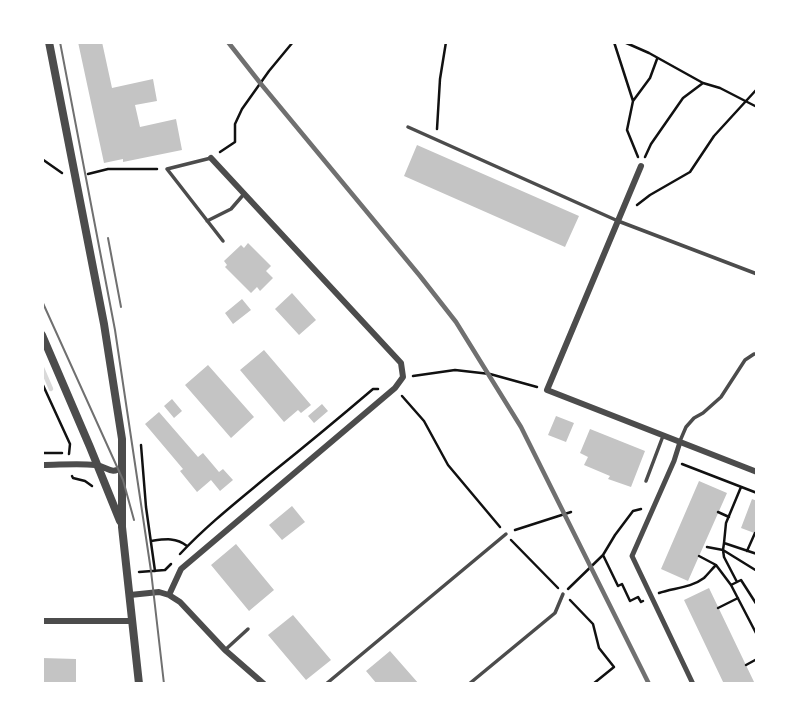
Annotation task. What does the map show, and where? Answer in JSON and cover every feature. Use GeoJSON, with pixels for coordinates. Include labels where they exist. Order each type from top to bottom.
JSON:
{"type":"FeatureCollection","features":[{"type":"Feature","properties":{"kind":"street"},"geometry":{"type":"LineString","coordinates":[[49,42],[104,324],[122,439],[122,527],[139,684]]}},
{"type":"Feature","properties":{"kind":"street"},"geometry":{"type":"LineString","coordinates":[[169,595],[181,569],[393,389],[403,377],[401,363],[211,158]]}},
{"type":"Feature","properties":{"kind":"street"},"geometry":{"type":"LineString","coordinates":[[641,166],[547,390],[757,471]]}},
{"type":"Feature","properties":{"kind":"street"},"geometry":{"type":"LineString","coordinates":[[42,335],[122,527]]}},
{"type":"Feature","properties":{"kind":"street"},"geometry":{"type":"LineString","coordinates":[[680,442],[632,556],[693,684]]}},
{"type":"Feature","properties":{"kind":"street"},"geometry":{"type":"LineString","coordinates":[[42,465],[97,465],[113,471],[119,471],[122,467]]}},
{"type":"Feature","properties":{"kind":"street"},"geometry":{"type":"LineString","coordinates":[[130,595],[159,592],[180,602],[225,650],[264,684]]}},
{"type":"Feature","properties":{"kind":"street"},"geometry":{"type":"LineString","coordinates":[[42,621],[132,621]]}},
{"type":"Feature","properties":{"kind":"lane"},"geometry":{"type":"LineString","coordinates":[[408,127],[618,221],[757,274]]}},
{"type":"Feature","properties":{"kind":"lane"},"geometry":{"type":"LineString","coordinates":[[211,158],[167,169],[223,241]]}},
{"type":"Feature","properties":{"kind":"lane"},"geometry":{"type":"LineString","coordinates":[[206,221],[231,209],[244,194]]}},
{"type":"Feature","properties":{"kind":"lane"},"geometry":{"type":"LineString","coordinates":[[680,442],[686,427],[721,397],[745,360],[757,354]]}},
{"type":"Feature","properties":{"kind":"lane"},"geometry":{"type":"LineString","coordinates":[[646,481],[663,436]]}},
{"type":"Feature","properties":{"kind":"lane"},"geometry":{"type":"LineString","coordinates":[[326,684],[506,534]]}},
{"type":"Feature","properties":{"kind":"lane"},"geometry":{"type":"LineString","coordinates":[[469,684],[555,612],[564,594]]}},
{"type":"Feature","properties":{"kind":"lane"},"geometry":{"type":"LineString","coordinates":[[225,650],[248,629]]}},
{"type":"Feature","properties":{"kind":"path"},"geometry":{"type":"LineString","coordinates":[[211,158],[235,142],[235,124],[242,109],[293,42]]}},
{"type":"Feature","properties":{"kind":"path"},"geometry":{"type":"LineString","coordinates":[[437,140],[440,79],[446,42]]}},
{"type":"Feature","properties":{"kind":"path"},"geometry":{"type":"LineString","coordinates":[[614,42],[633,101]]}},
{"type":"Feature","properties":{"kind":"path"},"geometry":{"type":"LineString","coordinates":[[624,42],[703,83],[720,88],[757,107]]}},
{"type":"Feature","properties":{"kind":"path"},"geometry":{"type":"LineString","coordinates":[[641,166],[627,130],[633,101],[650,78],[658,58]]}},
{"type":"Feature","properties":{"kind":"path"},"geometry":{"type":"LineString","coordinates":[[641,166],[651,144],[683,98],[703,83]]}},
{"type":"Feature","properties":{"kind":"path"},"geometry":{"type":"LineString","coordinates":[[618,221],[650,195],[690,172],[713,136],[757,89]]}},
{"type":"Feature","properties":{"kind":"path"},"geometry":{"type":"LineString","coordinates":[[42,159],[69,177]]}},
{"type":"Feature","properties":{"kind":"path"},"geometry":{"type":"LineString","coordinates":[[81,175],[107,169],[167,169]]}},
{"type":"Feature","properties":{"kind":"path"},"geometry":{"type":"LineString","coordinates":[[403,377],[455,370],[489,374],[547,390]]}},
{"type":"Feature","properties":{"kind":"path"},"geometry":{"type":"LineString","coordinates":[[42,383],[70,444],[69,453],[42,453]]}},
{"type":"Feature","properties":{"kind":"path"},"geometry":{"type":"LineString","coordinates":[[180,554],[230,507],[373,389],[393,389],[425,421],[447,465],[506,534],[593,624],[599,648],[614,667],[593,684]]}},
{"type":"Feature","properties":{"kind":"path"},"geometry":{"type":"LineString","coordinates":[[141,445],[155,571]]}},
{"type":"Feature","properties":{"kind":"path"},"geometry":{"type":"LineString","coordinates":[[674,461],[757,494]]}},
{"type":"Feature","properties":{"kind":"path"},"geometry":{"type":"LineString","coordinates":[[72,476],[85,481],[98,492]]}},
{"type":"Feature","properties":{"kind":"path"},"geometry":{"type":"LineString","coordinates":[[737,582],[724,556],[723,543],[726,523],[741,487]]}},
{"type":"Feature","properties":{"kind":"path"},"geometry":{"type":"LineString","coordinates":[[564,594],[603,555],[633,511],[637,510]]}},
{"type":"Feature","properties":{"kind":"path"},"geometry":{"type":"LineString","coordinates":[[506,534],[571,512]]}},
{"type":"Feature","properties":{"kind":"path"},"geometry":{"type":"LineString","coordinates":[[719,512],[729,516]]}},
{"type":"Feature","properties":{"kind":"path"},"geometry":{"type":"LineString","coordinates":[[747,551],[755,533]]}},
{"type":"Feature","properties":{"kind":"path"},"geometry":{"type":"LineString","coordinates":[[151,541],[174,538],[188,546]]}},
{"type":"Feature","properties":{"kind":"path"},"geometry":{"type":"LineString","coordinates":[[723,543],[757,554]]}},
{"type":"Feature","properties":{"kind":"path"},"geometry":{"type":"LineString","coordinates":[[707,547],[723,550],[757,571]]}},
{"type":"Feature","properties":{"kind":"path"},"geometry":{"type":"LineString","coordinates":[[603,555],[618,586],[622,584],[630,601],[638,597],[640,602],[671,588],[687,586],[702,579],[716,565]]}},
{"type":"Feature","properties":{"kind":"path"},"geometry":{"type":"LineString","coordinates":[[699,556],[716,565],[731,585],[757,635]]}},
{"type":"Feature","properties":{"kind":"path"},"geometry":{"type":"LineString","coordinates":[[135,572],[165,570],[173,562]]}},
{"type":"Feature","properties":{"kind":"path"},"geometry":{"type":"LineString","coordinates":[[731,585],[741,580],[757,605]]}},
{"type":"Feature","properties":{"kind":"path"},"geometry":{"type":"LineString","coordinates":[[718,608],[738,598]]}},
{"type":"Feature","properties":{"kind":"path"},"geometry":{"type":"LineString","coordinates":[[746,665],[757,659]]}},
{"type":"Feature","properties":{"kind":"building"},"geometry":{"type":"Polygon","coordinates":[[[78,42],[102,42],[112,88],[153,79],[157,101],[135,105],[140,127],[176,119],[182,150],[123,162],[123,159],[104,163],[78,42]]]}},
{"type":"Feature","properties":{"kind":"building"},"geometry":{"type":"Polygon","coordinates":[[[417,145],[579,216],[565,247],[404,176],[417,145]]]}},
{"type":"Feature","properties":{"kind":"building"},"geometry":{"type":"Polygon","coordinates":[[[248,243],[271,266],[266,271],[273,278],[260,291],[257,287],[251,293],[225,267],[227,265],[224,261],[241,245],[244,248],[248,243]]]}},
{"type":"Feature","properties":{"kind":"building"},"geometry":{"type":"Polygon","coordinates":[[[292,293],[316,320],[299,335],[275,309],[292,293]]]}},
{"type":"Feature","properties":{"kind":"building"},"geometry":{"type":"Polygon","coordinates":[[[242,299],[251,310],[233,324],[225,313],[242,299]]]}},
{"type":"Feature","properties":{"kind":"building"},"geometry":{"type":"Polygon","coordinates":[[[264,350],[311,405],[301,413],[298,410],[284,422],[240,370],[264,350]]]}},
{"type":"Feature","properties":{"kind":"building"},"geometry":{"type":"Polygon","coordinates":[[[208,365],[254,417],[231,438],[185,385],[208,365]]]}},
{"type":"Feature","properties":{"kind":"building"},"geometry":{"type":"Polygon","coordinates":[[[172,399],[182,411],[174,418],[164,406],[172,399]]]}},
{"type":"Feature","properties":{"kind":"building"},"geometry":{"type":"Polygon","coordinates":[[[322,404],[328,411],[314,423],[308,416],[322,404]]]}},
{"type":"Feature","properties":{"kind":"building"},"geometry":{"type":"Polygon","coordinates":[[[159,412],[198,457],[203,453],[219,472],[223,469],[233,480],[220,491],[211,480],[197,492],[180,471],[183,469],[145,424],[159,412]]]}},
{"type":"Feature","properties":{"kind":"building"},"geometry":{"type":"Polygon","coordinates":[[[556,416],[574,423],[566,442],[548,435],[556,416]]]}},
{"type":"Feature","properties":{"kind":"building"},"geometry":{"type":"Polygon","coordinates":[[[590,429],[645,451],[631,487],[608,479],[610,476],[584,465],[588,457],[580,453],[590,429]]]}},
{"type":"Feature","properties":{"kind":"building"},"geometry":{"type":"Polygon","coordinates":[[[699,481],[727,493],[688,581],[661,569],[699,481]]]}},
{"type":"Feature","properties":{"kind":"building"},"geometry":{"type":"Polygon","coordinates":[[[752,499],[757,501],[757,534],[741,528],[752,499]]]}},
{"type":"Feature","properties":{"kind":"building"},"geometry":{"type":"Polygon","coordinates":[[[292,506],[305,522],[282,540],[269,525],[292,506]]]}},
{"type":"Feature","properties":{"kind":"building"},"geometry":{"type":"Polygon","coordinates":[[[236,544],[274,590],[249,611],[211,565],[236,544]]]}},
{"type":"Feature","properties":{"kind":"building"},"geometry":{"type":"Polygon","coordinates":[[[709,588],[755,684],[724,684],[684,600],[709,588]]]}},
{"type":"Feature","properties":{"kind":"building"},"geometry":{"type":"Polygon","coordinates":[[[293,615],[331,660],[306,680],[268,635],[293,615]]]}},
{"type":"Feature","properties":{"kind":"building"},"geometry":{"type":"Polygon","coordinates":[[[390,651],[419,684],[377,684],[366,671],[390,651]]]}},
{"type":"Feature","properties":{"kind":"building"},"geometry":{"type":"Polygon","coordinates":[[[42,658],[76,659],[76,684],[42,682],[42,658]]]}},
{"type":"Feature","properties":{"kind":"waterway"},"geometry":{"type":"LineString","coordinates":[[42,368],[51,389]]}},
{"type":"Feature","properties":{"kind":"tram line"},"geometry":{"type":"LineString","coordinates":[[60,42],[115,330],[151,571],[164,684]]}},
{"type":"Feature","properties":{"kind":"tram line"},"geometry":{"type":"LineString","coordinates":[[108,238],[121,307]]}},
{"type":"Feature","properties":{"kind":"tram line"},"geometry":{"type":"LineString","coordinates":[[42,301],[123,480],[134,520]]}},
{"type":"Feature","properties":{"kind":"railway"},"geometry":{"type":"LineString","coordinates":[[228,42],[456,322],[521,427],[649,684]]}}]}
